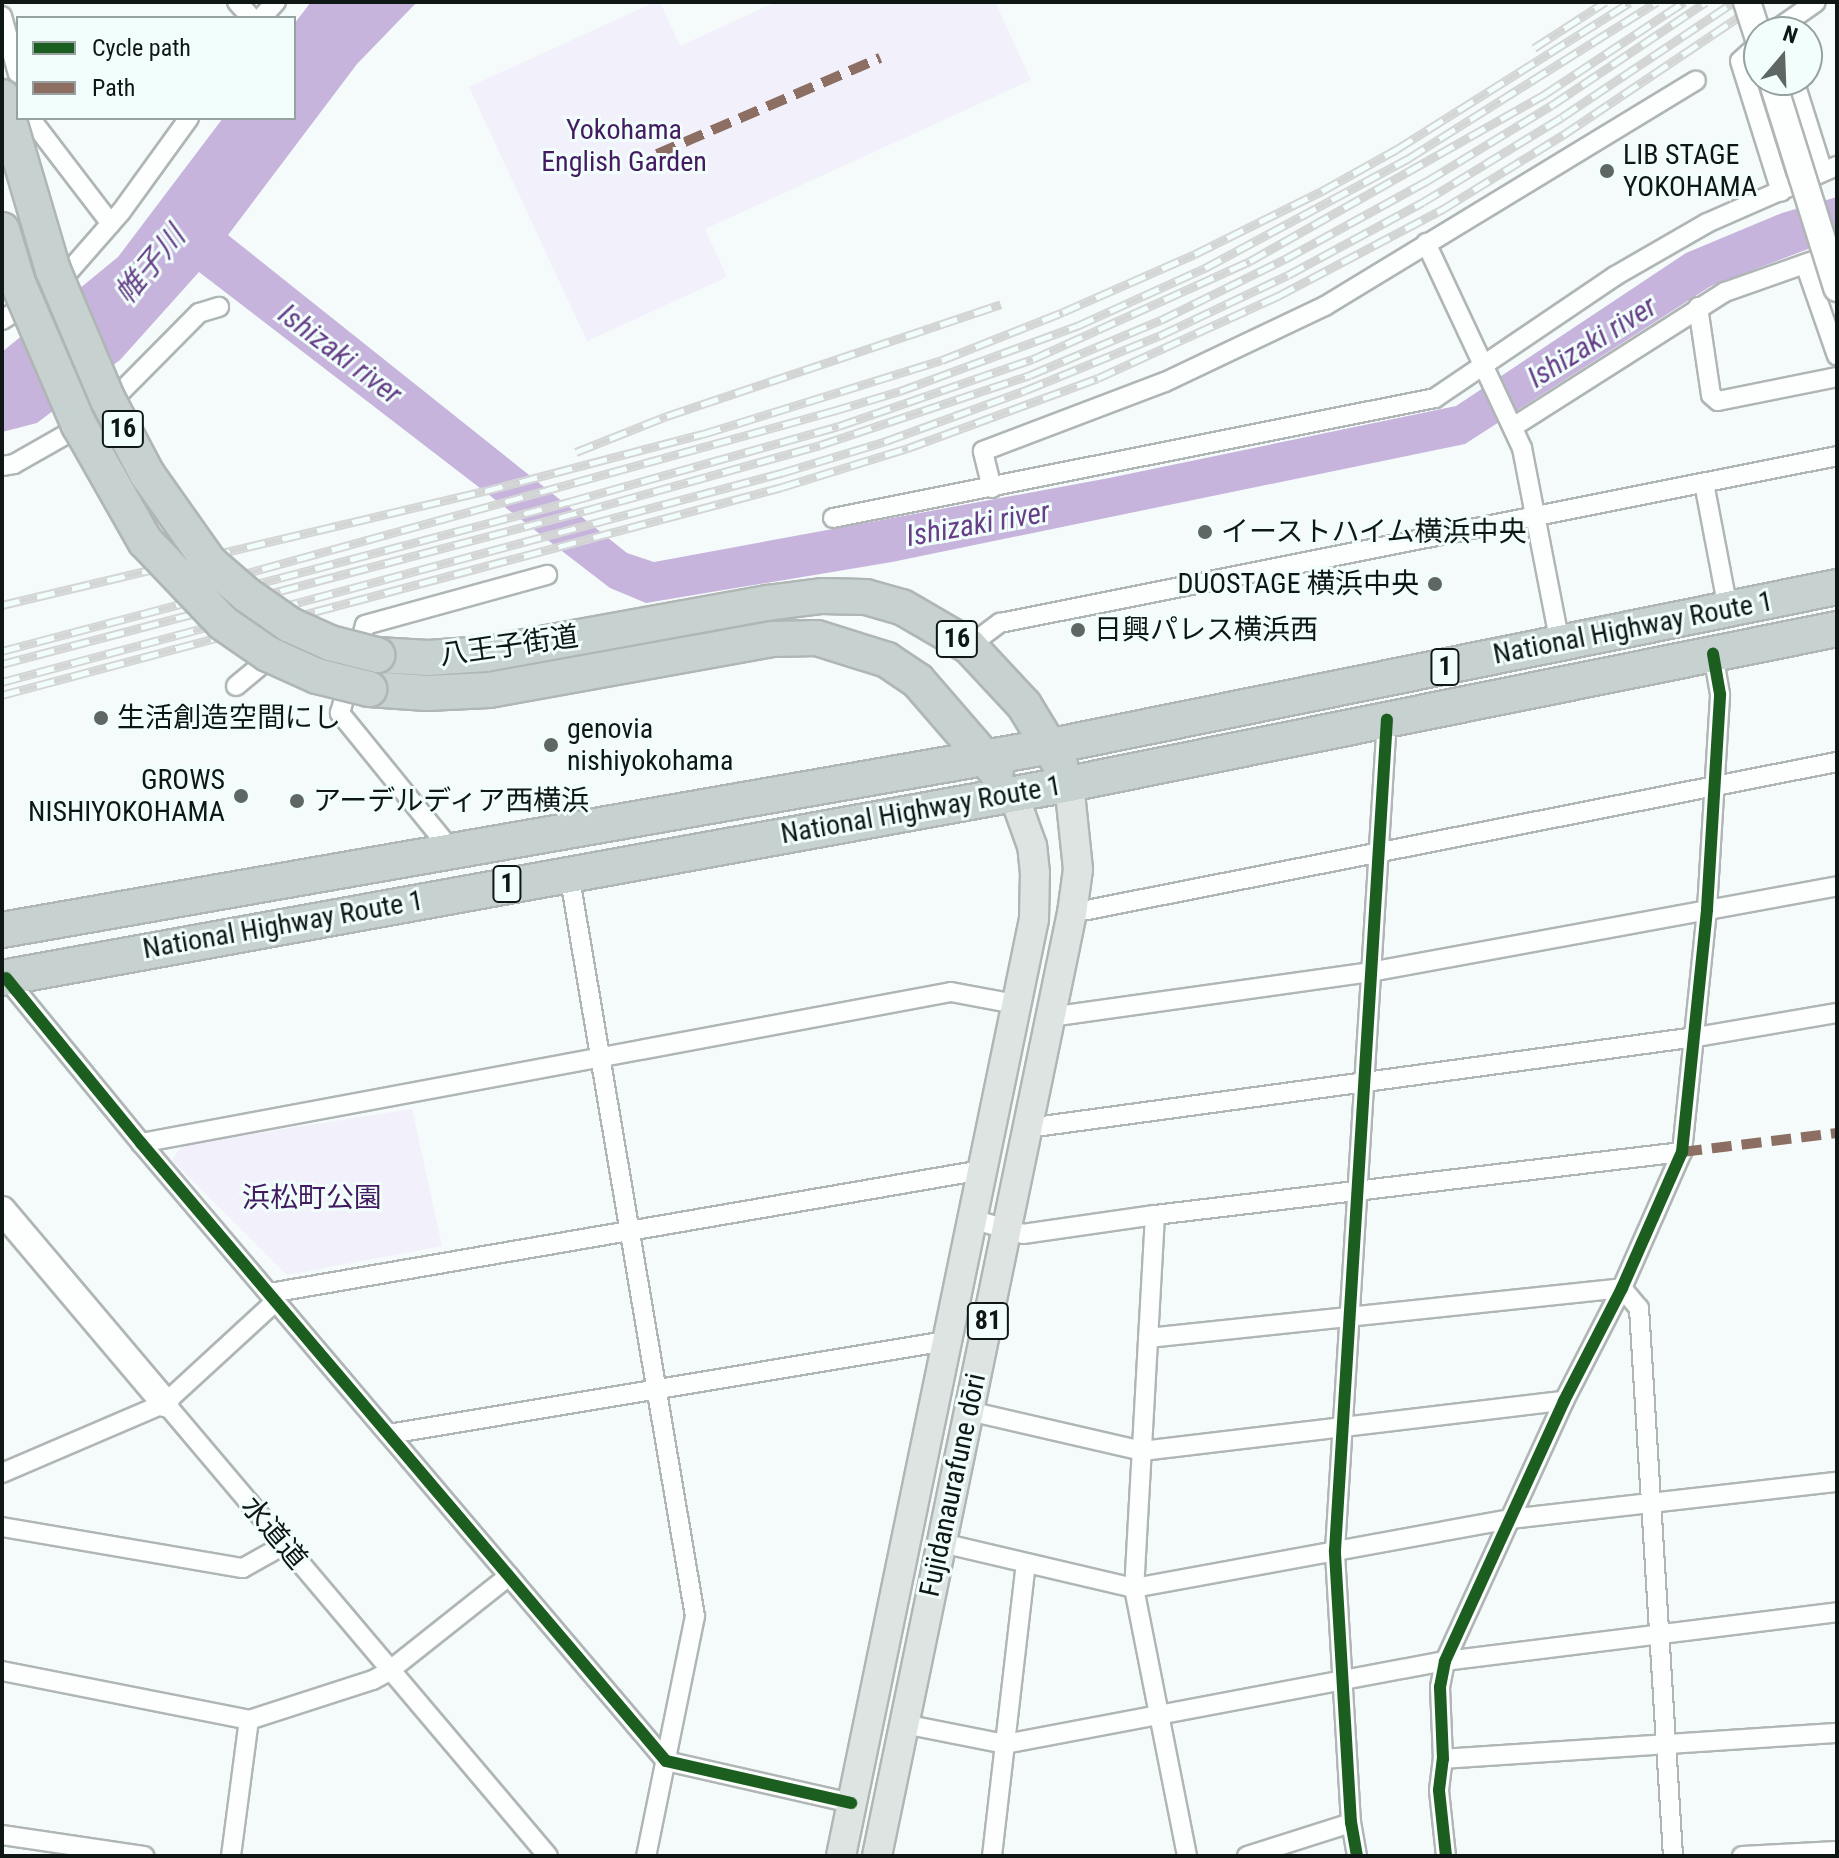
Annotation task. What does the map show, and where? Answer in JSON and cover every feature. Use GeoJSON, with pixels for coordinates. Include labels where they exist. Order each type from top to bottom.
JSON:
{"type":"FeatureCollection","features":[{"type":"Feature","properties":{"kind":"highway","name":"八王子街道"},"geometry":{"type":"LineString","coordinates":[[2,97],[53,270],[108,400],[147,474],[209,562],[247,595],[290,625],[330,643],[366,671],[427,693],[489,690],[772,639],[817,638],[887,660],[918,681],[986,757],[1013,793]]}},
{"type":"Feature","properties":{"kind":"highway","name":"八王子街道"},"geometry":{"type":"LineString","coordinates":[[2,230],[18,283],[79,425],[145,541],[223,623],[268,654],[317,676],[366,671],[428,658],[486,654],[822,596],[866,597],[902,607],[969,646],[1024,705],[1052,746],[1069,784]]}},
{"type":"Feature","properties":{"kind":"highway","name":"National Highway Route 1"},"geometry":{"type":"LineString","coordinates":[[1052,746],[1837,587]]}},
{"type":"Feature","properties":{"kind":"highway","name":"National Highway Route 1"},"geometry":{"type":"LineString","coordinates":[[4,978],[1069,784],[1837,629]]}},
{"type":"Feature","properties":{"kind":"highway","name":"1"},"geometry":{"type":"LineString","coordinates":[[986,757],[1052,746]]}},
{"type":"Feature","properties":{"kind":"highway","name":"National Highway Route 1"},"geometry":{"type":"LineString","coordinates":[[2,930],[986,757]]}},
{"type":"Feature","properties":{"kind":"main road","name":"Fujidanaurafune dōri"},"geometry":{"type":"LineString","coordinates":[[877,1856],[1072,913],[1078,869],[1069,784]]}},
{"type":"Feature","properties":{"kind":"main road","name":"Fujidanaurafune dōri"},"geometry":{"type":"LineString","coordinates":[[841,1856],[1036,894],[1032,846],[1013,793]]}},
{"type":"Feature","properties":{"kind":"street"},"geometry":{"type":"LineString","coordinates":[[1796,16],[1816,2]]}},
{"type":"Feature","properties":{"kind":"street"},"geometry":{"type":"LineString","coordinates":[[2,16],[16,67]]}},
{"type":"Feature","properties":{"kind":"street"},"geometry":{"type":"LineString","coordinates":[[992,488],[983,451],[1165,382],[1325,306],[1696,80]]}},
{"type":"Feature","properties":{"kind":"street"},"geometry":{"type":"LineString","coordinates":[[1751,96],[1781,192]]}},
{"type":"Feature","properties":{"kind":"street"},"geometry":{"type":"LineString","coordinates":[[1777,96],[1837,288]]}},
{"type":"Feature","properties":{"kind":"street"},"geometry":{"type":"LineString","coordinates":[[833,518],[1435,398],[1487,371],[1615,276],[1707,223],[1830,169],[1800,96]]}},
{"type":"Feature","properties":{"kind":"street"},"geometry":{"type":"LineString","coordinates":[[32,120],[111,224]]}},
{"type":"Feature","properties":{"kind":"street"},"geometry":{"type":"LineString","coordinates":[[2,320],[56,286],[111,224],[188,120]]}},
{"type":"Feature","properties":{"kind":"street"},"geometry":{"type":"LineString","coordinates":[[1511,423],[1698,307],[1749,282],[1805,264],[1828,251],[1803,182]]}},
{"type":"Feature","properties":{"kind":"street"},"geometry":{"type":"LineString","coordinates":[[1426,243],[1522,448],[1560,643]]}},
{"type":"Feature","properties":{"kind":"street"},"geometry":{"type":"LineString","coordinates":[[2,251],[56,286]]}},
{"type":"Feature","properties":{"kind":"street"},"geometry":{"type":"LineString","coordinates":[[1805,264],[1837,356]]}},
{"type":"Feature","properties":{"kind":"street"},"geometry":{"type":"LineString","coordinates":[[2,466],[14,464],[95,418],[199,313],[219,307]]}},
{"type":"Feature","properties":{"kind":"street"},"geometry":{"type":"LineString","coordinates":[[1698,307],[1711,395],[1718,401],[1837,377]]}},
{"type":"Feature","properties":{"kind":"street"},"geometry":{"type":"LineString","coordinates":[[969,646],[1000,623],[1837,456]]}},
{"type":"Feature","properties":{"kind":"street"},"geometry":{"type":"LineString","coordinates":[[1704,483],[1728,609]]}},
{"type":"Feature","properties":{"kind":"street"},"geometry":{"type":"LineString","coordinates":[[452,851],[340,713],[366,671],[365,625],[547,575]]}},
{"type":"Feature","properties":{"kind":"street"},"geometry":{"type":"LineString","coordinates":[[236,686],[283,648],[366,671]]}},
{"type":"Feature","properties":{"kind":"street"},"geometry":{"type":"LineString","coordinates":[[1446,1856],[1439,1790],[1443,1759],[1439,1723],[1445,1661],[1564,1401],[1622,1288],[1682,1152],[1696,1037],[1715,786],[1720,694],[1713,654]]}},
{"type":"Feature","properties":{"kind":"street"},"geometry":{"type":"LineString","coordinates":[[1357,1856],[1351,1823],[1335,1550],[1387,720]]}},
{"type":"Feature","properties":{"kind":"street"},"geometry":{"type":"LineString","coordinates":[[1072,913],[1837,762]]}},
{"type":"Feature","properties":{"kind":"street"},"geometry":{"type":"LineString","coordinates":[[569,873],[603,1057],[695,1616],[646,1856]]}},
{"type":"Feature","properties":{"kind":"street"},"geometry":{"type":"LineString","coordinates":[[1050,1017],[1370,972],[1837,886]]}},
{"type":"Feature","properties":{"kind":"street"},"geometry":{"type":"LineString","coordinates":[[4,978],[666,1761],[851,1803]]}},
{"type":"Feature","properties":{"kind":"street"},"geometry":{"type":"LineString","coordinates":[[141,1143],[951,992],[1016,1004]]}},
{"type":"Feature","properties":{"kind":"street"},"geometry":{"type":"LineString","coordinates":[[1028,1128],[1696,1037],[1837,1013]]}},
{"type":"Feature","properties":{"kind":"street"},"geometry":{"type":"LineString","coordinates":[[972,1219],[1023,1234],[1155,1215],[1682,1152]]}},
{"type":"Feature","properties":{"kind":"street"},"geometry":{"type":"LineString","coordinates":[[2,1473],[165,1403],[273,1297],[631,1230],[982,1170]]}},
{"type":"Feature","properties":{"kind":"street","name":"水道道"},"geometry":{"type":"LineString","coordinates":[[2,1210],[548,1856]]}},
{"type":"Feature","properties":{"kind":"street"},"geometry":{"type":"LineString","coordinates":[[1155,1215],[1134,1588],[1187,1856]]}},
{"type":"Feature","properties":{"kind":"street"},"geometry":{"type":"LineString","coordinates":[[1148,1338],[1622,1288]]}},
{"type":"Feature","properties":{"kind":"street"},"geometry":{"type":"LineString","coordinates":[[1622,1288],[1639,1308],[1673,1856]]}},
{"type":"Feature","properties":{"kind":"street"},"geometry":{"type":"LineString","coordinates":[[389,1434],[946,1341]]}},
{"type":"Feature","properties":{"kind":"street"},"geometry":{"type":"LineString","coordinates":[[969,1411],[1142,1451],[1564,1401]]}},
{"type":"Feature","properties":{"kind":"street"},"geometry":{"type":"LineString","coordinates":[[942,1543],[1134,1588],[1510,1519],[1837,1482]]}},
{"type":"Feature","properties":{"kind":"street"},"geometry":{"type":"LineString","coordinates":[[2,1527],[243,1568],[284,1545]]}},
{"type":"Feature","properties":{"kind":"street"},"geometry":{"type":"LineString","coordinates":[[992,1856],[1026,1563]]}},
{"type":"Feature","properties":{"kind":"street"},"geometry":{"type":"LineString","coordinates":[[2,1671],[249,1720],[373,1680],[389,1671],[509,1576]]}},
{"type":"Feature","properties":{"kind":"street"},"geometry":{"type":"LineString","coordinates":[[904,1724],[1005,1744],[1445,1661],[1837,1612]]}},
{"type":"Feature","properties":{"kind":"street"},"geometry":{"type":"LineString","coordinates":[[231,1856],[249,1720]]}},
{"type":"Feature","properties":{"kind":"street"},"geometry":{"type":"LineString","coordinates":[[1443,1759],[1837,1733]]}},
{"type":"Feature","properties":{"kind":"street"},"geometry":{"type":"LineString","coordinates":[[1247,1856],[1351,1823]]}},
{"type":"Feature","properties":{"kind":"street"},"geometry":{"type":"LineString","coordinates":[[2,1835],[144,1856]]}},
{"type":"Feature","properties":{"kind":"street"},"geometry":{"type":"LineString","coordinates":[[1742,1856],[1837,1851]]}},
{"type":"Feature","properties":{"kind":"green space","name":"Yokohama English Garden"},"geometry":{"type":"Polygon","coordinates":[[[660,2],[680,46],[776,2],[995,2],[1031,80],[705,229],[727,277],[587,341],[469,87],[660,2]]]}},
{"type":"Feature","properties":{"kind":"green space","name":"浜松町公園"},"geometry":{"type":"Polygon","coordinates":[[[412,1109],[442,1246],[287,1275],[172,1160],[182,1145],[412,1109]]]}},
{"type":"Feature","properties":{"kind":"water"},"geometry":{"type":"Polygon","coordinates":[[[311,2],[417,2],[357,64],[228,235],[627,553],[654,562],[1109,478],[1456,406],[1686,253],[1782,213],[1837,197],[1837,238],[1711,286],[1465,444],[892,562],[646,603],[610,588],[199,272],[120,360],[37,423],[2,432],[2,352],[118,257],[221,120],[296,120],[296,21],[311,2]]]}},
{"type":"Feature","properties":{"kind":"railway"},"geometry":{"type":"LineString","coordinates":[[1534,48],[1605,2]]}},
{"type":"Feature","properties":{"kind":"railway"},"geometry":{"type":"LineString","coordinates":[[2,605],[485,491],[703,434],[942,360],[1063,312],[1195,254],[1322,191],[1397,149],[1630,2]]}},
{"type":"Feature","properties":{"kind":"railway"},"geometry":{"type":"LineString","coordinates":[[193,588],[833,411],[900,391],[1077,326],[1205,268],[1409,158],[1657,2]]}},
{"type":"Feature","properties":{"kind":"railway"},"geometry":{"type":"LineString","coordinates":[[2,651],[572,501],[839,426],[1033,359],[1250,261],[1545,94],[1684,2]]}},
{"type":"Feature","properties":{"kind":"railway"},"geometry":{"type":"LineString","coordinates":[[2,664],[584,511],[820,445],[1030,375],[1161,320],[1285,259],[1427,181],[1552,105],[1706,2]]}},
{"type":"Feature","properties":{"kind":"railway"},"geometry":{"type":"LineString","coordinates":[[2,682],[781,473],[886,441],[1026,390],[1161,335],[1288,275],[1423,202],[1562,117],[1734,2]]}},
{"type":"Feature","properties":{"kind":"railway"},"geometry":{"type":"LineString","coordinates":[[2,695],[782,487],[908,448],[1098,378],[1278,296],[1443,209],[1563,135],[1761,2]]}},
{"type":"Feature","properties":{"kind":"railway"},"geometry":{"type":"LineString","coordinates":[[576,452],[667,416],[1001,304]]}},
{"type":"Feature","properties":{"kind":"marked path"},"geometry":{"type":"LineString","coordinates":[[657,154],[880,58]]}},
{"type":"Feature","properties":{"kind":"marked path"},"geometry":{"type":"LineString","coordinates":[[1682,1152],[1837,1133]]}},
{"type":"Feature","properties":{"kind":"cycle path"},"geometry":{"type":"LineString","coordinates":[[1446,1856],[1439,1790],[1443,1759],[1440,1687],[1445,1661],[1564,1401],[1622,1288],[1682,1152],[1707,909],[1720,694],[1713,654]]}},
{"type":"Feature","properties":{"kind":"cycle path"},"geometry":{"type":"LineString","coordinates":[[1357,1856],[1351,1823],[1335,1550],[1387,720]]}},
{"type":"Feature","properties":{"kind":"cycle path"},"geometry":{"type":"LineString","coordinates":[[6,978],[141,1143],[666,1761],[851,1803]]}},
{"type":"Feature","properties":{"kind":"place","name":"LIB STAGE YOKOHAMA"},"geometry":{"type":"Point","coordinates":[1607,171]}},
{"type":"Feature","properties":{"kind":"place","name":"イーストハイム横浜中央"},"geometry":{"type":"Point","coordinates":[1205,532]}},
{"type":"Feature","properties":{"kind":"place","name":"DUOSTAGE 横浜中央"},"geometry":{"type":"Point","coordinates":[1435,584]}},
{"type":"Feature","properties":{"kind":"place","name":"日興パレス横浜西"},"geometry":{"type":"Point","coordinates":[1078,630]}},
{"type":"Feature","properties":{"kind":"place","name":"生活創造空間にし"},"geometry":{"type":"Point","coordinates":[101,718]}},
{"type":"Feature","properties":{"kind":"place","name":"genovia nishiyokohama"},"geometry":{"type":"Point","coordinates":[551,745]}},
{"type":"Feature","properties":{"kind":"place","name":"GROWS NISHIYOKOHAMA"},"geometry":{"type":"Point","coordinates":[241,796]}},
{"type":"Feature","properties":{"kind":"place","name":"アーデルディア西横浜"},"geometry":{"type":"Point","coordinates":[297,801]}},
{"type":"Feature","properties":{"kind":"water label","name":"帷子川"},"geometry":{"type":"Point","coordinates":[150,265]}},
{"type":"Feature","properties":{"kind":"water label","name":"Ishizaki river"},"geometry":{"type":"Point","coordinates":[1592,342]}},
{"type":"Feature","properties":{"kind":"water label","name":"Ishizaki river"},"geometry":{"type":"Point","coordinates":[340,354]}},
{"type":"Feature","properties":{"kind":"water label","name":"Ishizaki river"},"geometry":{"type":"Point","coordinates":[978,524]}}]}
